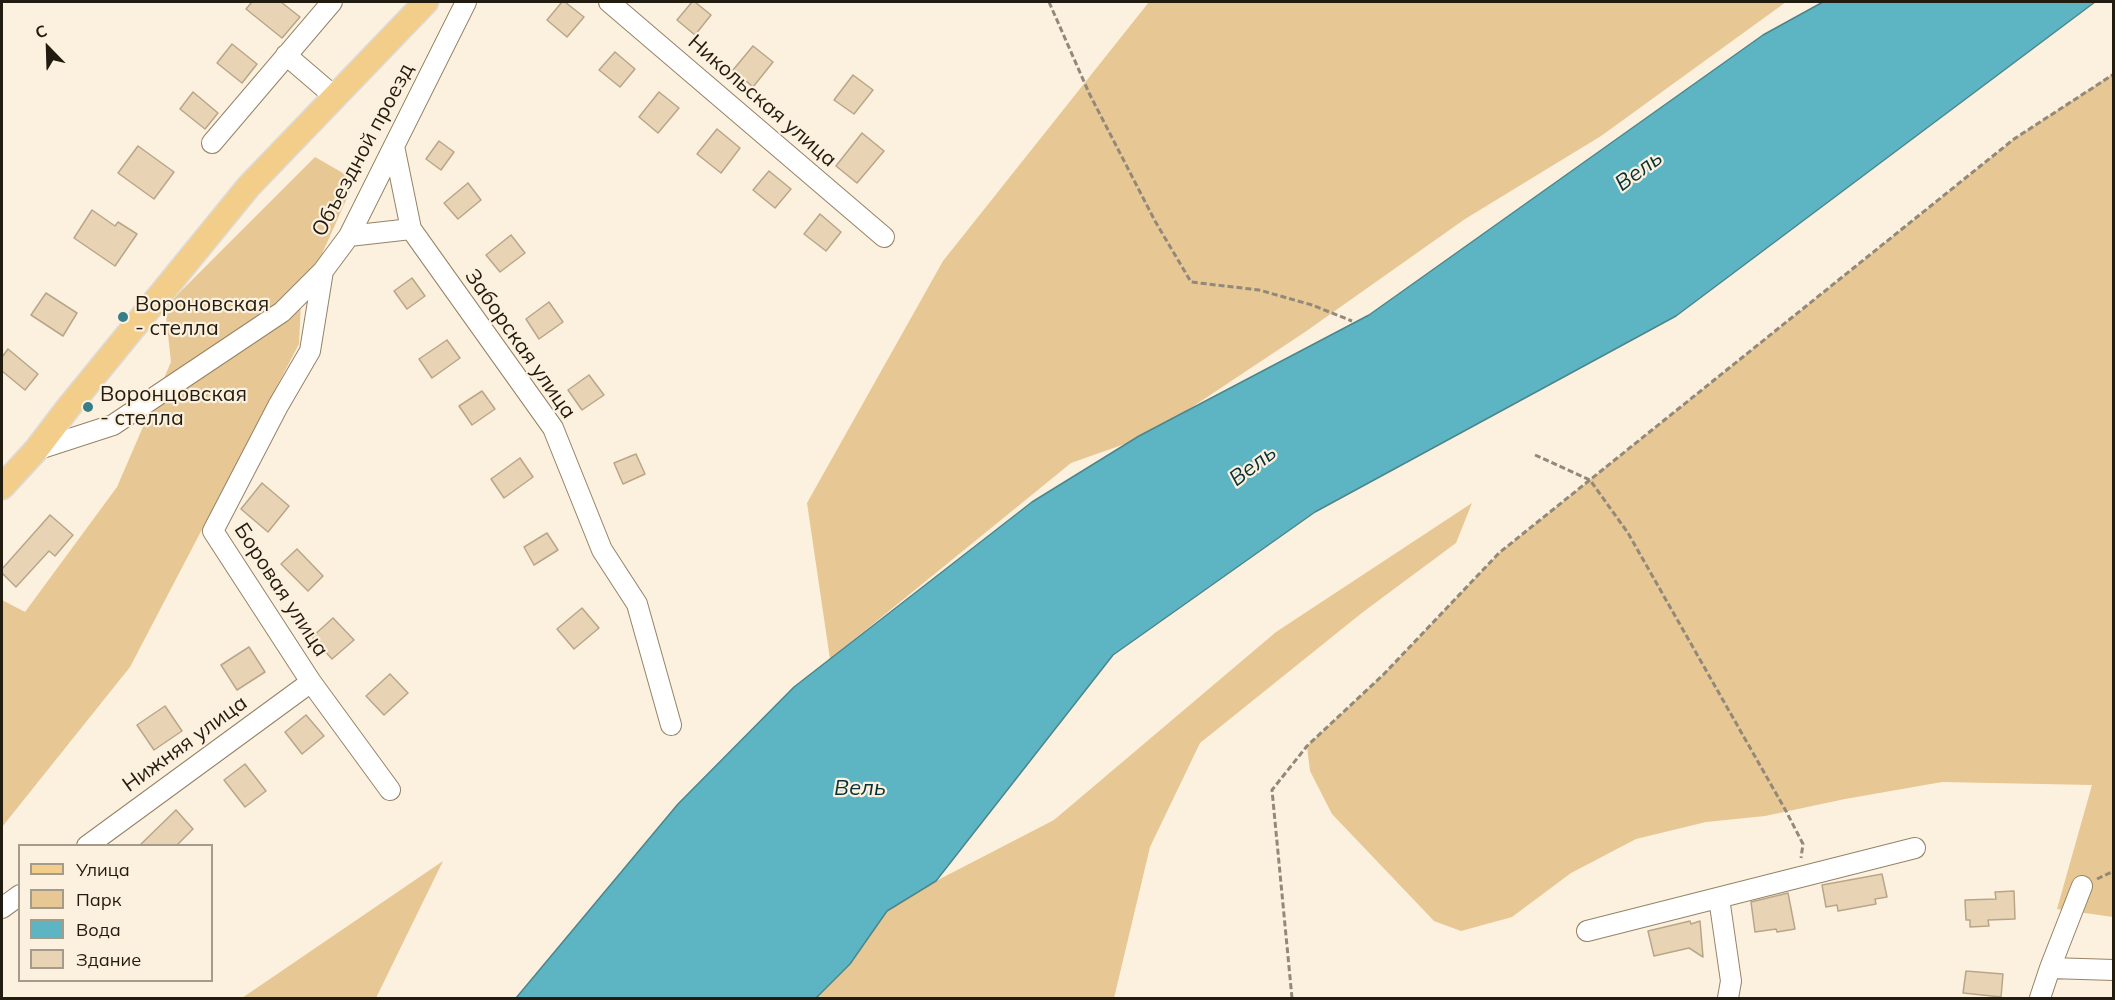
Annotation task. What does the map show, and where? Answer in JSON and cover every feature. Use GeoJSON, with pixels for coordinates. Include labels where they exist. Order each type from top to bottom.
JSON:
{"type":"FeatureCollection","features":[{"type":"Feature","properties":{"kind":"main road"},"geometry":{"type":"LineString","coordinates":[[2,487],[36,450],[249,186],[426,2]]}},
{"type":"Feature","properties":{"kind":"street"},"geometry":{"type":"LineString","coordinates":[[212,143],[332,2]]}},
{"type":"Feature","properties":{"kind":"street","name":"Объездной проезд"},"geometry":{"type":"LineString","coordinates":[[36,450],[113,425],[282,312],[323,271],[349,236],[466,2]]}},
{"type":"Feature","properties":{"kind":"street","name":"Никольская улица"},"geometry":{"type":"LineString","coordinates":[[609,2],[884,237]]}},
{"type":"Feature","properties":{"kind":"street"},"geometry":{"type":"LineString","coordinates":[[286,56],[335,98]]}},
{"type":"Feature","properties":{"kind":"street"},"geometry":{"type":"LineString","coordinates":[[349,236],[411,229],[394,146]]}},
{"type":"Feature","properties":{"kind":"street","name":"Заборская улица"},"geometry":{"type":"LineString","coordinates":[[411,229],[553,428],[602,550],[637,604],[671,725]]}},
{"type":"Feature","properties":{"kind":"street","name":"Боровая улица"},"geometry":{"type":"LineString","coordinates":[[323,271],[310,351],[278,406],[213,531],[311,682],[390,790]]}},
{"type":"Feature","properties":{"kind":"street","name":"Нижняя улица"},"geometry":{"type":"LineString","coordinates":[[90,844],[311,682]]}},
{"type":"Feature","properties":{"kind":"street"},"geometry":{"type":"LineString","coordinates":[[1587,931],[1915,848]]}},
{"type":"Feature","properties":{"kind":"street"},"geometry":{"type":"LineString","coordinates":[[2040,999],[2082,886]]}},
{"type":"Feature","properties":{"kind":"street"},"geometry":{"type":"LineString","coordinates":[[2,908],[18,896]]}},
{"type":"Feature","properties":{"kind":"street"},"geometry":{"type":"LineString","coordinates":[[1719,898],[1731,981],[1728,999]]}},
{"type":"Feature","properties":{"kind":"street"},"geometry":{"type":"LineString","coordinates":[[2050,968],[2114,970]]}},
{"type":"Feature","properties":{"kind":"path"},"geometry":{"type":"LineString","coordinates":[[1049,2],[1089,93],[1155,221],[1191,282],[1259,290],[1312,305],[1352,321]]}},
{"type":"Feature","properties":{"kind":"path"},"geometry":{"type":"LineString","coordinates":[[1292,999],[1272,790],[1307,746],[1383,674],[1499,553],[2014,140],[2114,74]]}},
{"type":"Feature","properties":{"kind":"path"},"geometry":{"type":"LineString","coordinates":[[1535,455],[1590,480],[1628,533],[1803,844],[1798,878]]}},
{"type":"Feature","properties":{"kind":"green space"},"geometry":{"type":"Polygon","coordinates":[[[1149,2],[1786,2],[1601,136],[1465,219],[1305,332],[1150,435],[1071,463],[830,659],[807,503],[943,261],[1149,2]]]}},
{"type":"Feature","properties":{"kind":"green space"},"geometry":{"type":"Polygon","coordinates":[[[2113,74],[2113,917],[2057,909],[2092,785],[1942,782],[1765,816],[1706,822],[1636,839],[1571,873],[1512,917],[1461,931],[1434,921],[1332,814],[1310,771],[1307,746],[1384,674],[1499,553],[2014,139],[2113,74]]]}},
{"type":"Feature","properties":{"kind":"green space"},"geometry":{"type":"Polygon","coordinates":[[[315,157],[355,180],[301,301],[299,344],[130,667],[2,827],[2,600],[25,612],[117,487],[171,362],[165,307],[315,157]]]}},
{"type":"Feature","properties":{"kind":"green space"},"geometry":{"type":"Polygon","coordinates":[[[1472,503],[1456,543],[1363,612],[1200,743],[1150,847],[1114,998],[816,998],[850,964],[887,911],[936,881],[1054,820],[1276,632],[1472,503]]]}},
{"type":"Feature","properties":{"kind":"green space"},"geometry":{"type":"Polygon","coordinates":[[[443,861],[376,998],[242,998],[443,861]]]}},
{"type":"Feature","properties":{"kind":"water","name":"Вель"},"geometry":{"type":"Polygon","coordinates":[[[1823,2],[2095,2],[1676,316],[1315,512],[1113,655],[936,881],[887,911],[850,964],[816,998],[516,998],[678,804],[794,687],[1032,502],[1139,436],[1369,315],[1763,35],[1823,2]]]}},
{"type":"Feature","properties":{"kind":"building"},"geometry":{"type":"Polygon","coordinates":[[[252,2],[281,2],[300,17],[282,38],[246,9],[252,2]]]}},
{"type":"Feature","properties":{"kind":"building"},"geometry":{"type":"Polygon","coordinates":[[[562,2],[584,17],[567,37],[547,20],[562,2]]]}},
{"type":"Feature","properties":{"kind":"building"},"geometry":{"type":"Polygon","coordinates":[[[692,2],[711,15],[695,35],[677,20],[692,2]]]}},
{"type":"Feature","properties":{"kind":"building"},"geometry":{"type":"Polygon","coordinates":[[[232,44],[257,64],[242,83],[217,63],[232,44]]]}},
{"type":"Feature","properties":{"kind":"building"},"geometry":{"type":"Polygon","coordinates":[[[753,46],[773,62],[753,87],[733,70],[753,46]]]}},
{"type":"Feature","properties":{"kind":"building"},"geometry":{"type":"Polygon","coordinates":[[[615,52],[635,69],[620,87],[599,70],[615,52]]]}},
{"type":"Feature","properties":{"kind":"building"},"geometry":{"type":"Polygon","coordinates":[[[853,75],[873,90],[854,114],[834,100],[853,75]]]}},
{"type":"Feature","properties":{"kind":"building"},"geometry":{"type":"Polygon","coordinates":[[[193,92],[218,113],[205,129],[180,109],[193,92]]]}},
{"type":"Feature","properties":{"kind":"building"},"geometry":{"type":"Polygon","coordinates":[[[659,92],[679,108],[658,133],[639,117],[659,92]]]}},
{"type":"Feature","properties":{"kind":"building"},"geometry":{"type":"Polygon","coordinates":[[[717,129],[740,148],[721,173],[697,154],[717,129]]]}},
{"type":"Feature","properties":{"kind":"building"},"geometry":{"type":"Polygon","coordinates":[[[862,133],[884,151],[857,183],[836,166],[862,133]]]}},
{"type":"Feature","properties":{"kind":"building"},"geometry":{"type":"Polygon","coordinates":[[[439,141],[454,152],[441,170],[426,159],[439,141]]]}},
{"type":"Feature","properties":{"kind":"building"},"geometry":{"type":"Polygon","coordinates":[[[138,146],[174,172],[154,199],[118,173],[138,146]]]}},
{"type":"Feature","properties":{"kind":"building"},"geometry":{"type":"Polygon","coordinates":[[[769,171],[791,189],[775,208],[753,190],[769,171]]]}},
{"type":"Feature","properties":{"kind":"building"},"geometry":{"type":"Polygon","coordinates":[[[468,183],[481,200],[458,219],[444,203],[468,183]]]}},
{"type":"Feature","properties":{"kind":"building"},"geometry":{"type":"Polygon","coordinates":[[[92,210],[115,226],[118,222],[137,234],[115,266],[74,238],[92,210]]]}},
{"type":"Feature","properties":{"kind":"building"},"geometry":{"type":"Polygon","coordinates":[[[820,214],[841,232],[826,251],[804,234],[820,214]]]}},
{"type":"Feature","properties":{"kind":"building"},"geometry":{"type":"Polygon","coordinates":[[[511,235],[525,253],[500,272],[486,255],[511,235]]]}},
{"type":"Feature","properties":{"kind":"building"},"geometry":{"type":"Polygon","coordinates":[[[412,278],[425,296],[407,309],[394,291],[412,278]]]}},
{"type":"Feature","properties":{"kind":"building"},"geometry":{"type":"Polygon","coordinates":[[[46,293],[77,313],[63,336],[31,315],[46,293]]]}},
{"type":"Feature","properties":{"kind":"building"},"geometry":{"type":"Polygon","coordinates":[[[549,302],[563,322],[539,339],[526,319],[549,302]]]}},
{"type":"Feature","properties":{"kind":"building"},"geometry":{"type":"Polygon","coordinates":[[[447,340],[460,358],[432,378],[419,359],[447,340]]]}},
{"type":"Feature","properties":{"kind":"building"},"geometry":{"type":"Polygon","coordinates":[[[8,349],[38,374],[25,390],[2,371],[2,357],[8,349]]]}},
{"type":"Feature","properties":{"kind":"building"},"geometry":{"type":"Polygon","coordinates":[[[589,375],[604,395],[582,410],[568,390],[589,375]]]}},
{"type":"Feature","properties":{"kind":"building"},"geometry":{"type":"Polygon","coordinates":[[[482,391],[495,409],[472,425],[459,406],[482,391]]]}},
{"type":"Feature","properties":{"kind":"building"},"geometry":{"type":"Polygon","coordinates":[[[636,454],[645,474],[623,484],[614,463],[636,454]]]}},
{"type":"Feature","properties":{"kind":"building"},"geometry":{"type":"Polygon","coordinates":[[[520,458],[533,477],[504,498],[491,479],[520,458]]]}},
{"type":"Feature","properties":{"kind":"building"},"geometry":{"type":"Polygon","coordinates":[[[262,483],[289,506],[268,532],[241,509],[262,483]]]}},
{"type":"Feature","properties":{"kind":"building"},"geometry":{"type":"Polygon","coordinates":[[[50,515],[73,535],[55,556],[49,551],[16,587],[2,573],[2,569],[50,515]]]}},
{"type":"Feature","properties":{"kind":"building"},"geometry":{"type":"Polygon","coordinates":[[[547,533],[558,550],[534,565],[524,547],[547,533]]]}},
{"type":"Feature","properties":{"kind":"building"},"geometry":{"type":"Polygon","coordinates":[[[297,549],[323,576],[308,591],[281,564],[297,549]]]}},
{"type":"Feature","properties":{"kind":"building"},"geometry":{"type":"Polygon","coordinates":[[[582,608],[599,628],[574,649],[557,629],[582,608]]]}},
{"type":"Feature","properties":{"kind":"building"},"geometry":{"type":"Polygon","coordinates":[[[333,618],[354,640],[332,659],[312,637],[333,618]]]}},
{"type":"Feature","properties":{"kind":"building"},"geometry":{"type":"Polygon","coordinates":[[[249,647],[265,672],[237,690],[221,665],[249,647]]]}},
{"type":"Feature","properties":{"kind":"building"},"geometry":{"type":"Polygon","coordinates":[[[390,674],[408,693],[384,715],[366,696],[390,674]]]}},
{"type":"Feature","properties":{"kind":"building"},"geometry":{"type":"Polygon","coordinates":[[[165,706],[182,731],[154,750],[137,725],[165,706]]]}},
{"type":"Feature","properties":{"kind":"building"},"geometry":{"type":"Polygon","coordinates":[[[306,715],[324,736],[302,754],[285,732],[306,715]]]}},
{"type":"Feature","properties":{"kind":"building"},"geometry":{"type":"Polygon","coordinates":[[[245,764],[266,791],[245,807],[224,780],[245,764]]]}},
{"type":"Feature","properties":{"kind":"building"},"geometry":{"type":"Polygon","coordinates":[[[176,810],[193,829],[178,844],[141,844],[176,810]]]}},
{"type":"Feature","properties":{"kind":"building"},"geometry":{"type":"Polygon","coordinates":[[[1882,874],[1887,897],[1875,899],[1876,904],[1838,911],[1837,905],[1826,907],[1822,885],[1882,874]]]}},
{"type":"Feature","properties":{"kind":"building"},"geometry":{"type":"Polygon","coordinates":[[[2014,891],[2015,919],[1988,920],[1989,926],[1970,927],[1970,920],[1966,920],[1965,900],[1996,899],[1995,892],[2014,891]]]}},
{"type":"Feature","properties":{"kind":"building"},"geometry":{"type":"Polygon","coordinates":[[[1788,893],[1795,929],[1755,932],[1751,902],[1788,893]]]}},
{"type":"Feature","properties":{"kind":"building"},"geometry":{"type":"Polygon","coordinates":[[[1690,921],[1691,924],[1700,921],[1703,957],[1689,948],[1654,956],[1648,931],[1690,921]]]}},
{"type":"Feature","properties":{"kind":"building"},"geometry":{"type":"Polygon","coordinates":[[[1966,971],[2003,974],[2001,997],[1963,993],[1966,971]]]}},
{"type":"Feature","properties":{"kind":"place","name":"Вороновская - стелла"},"geometry":{"type":"Point","coordinates":[123,317]}},
{"type":"Feature","properties":{"kind":"place","name":"Воронцовская - стелла"},"geometry":{"type":"Point","coordinates":[88,407]}}]}
